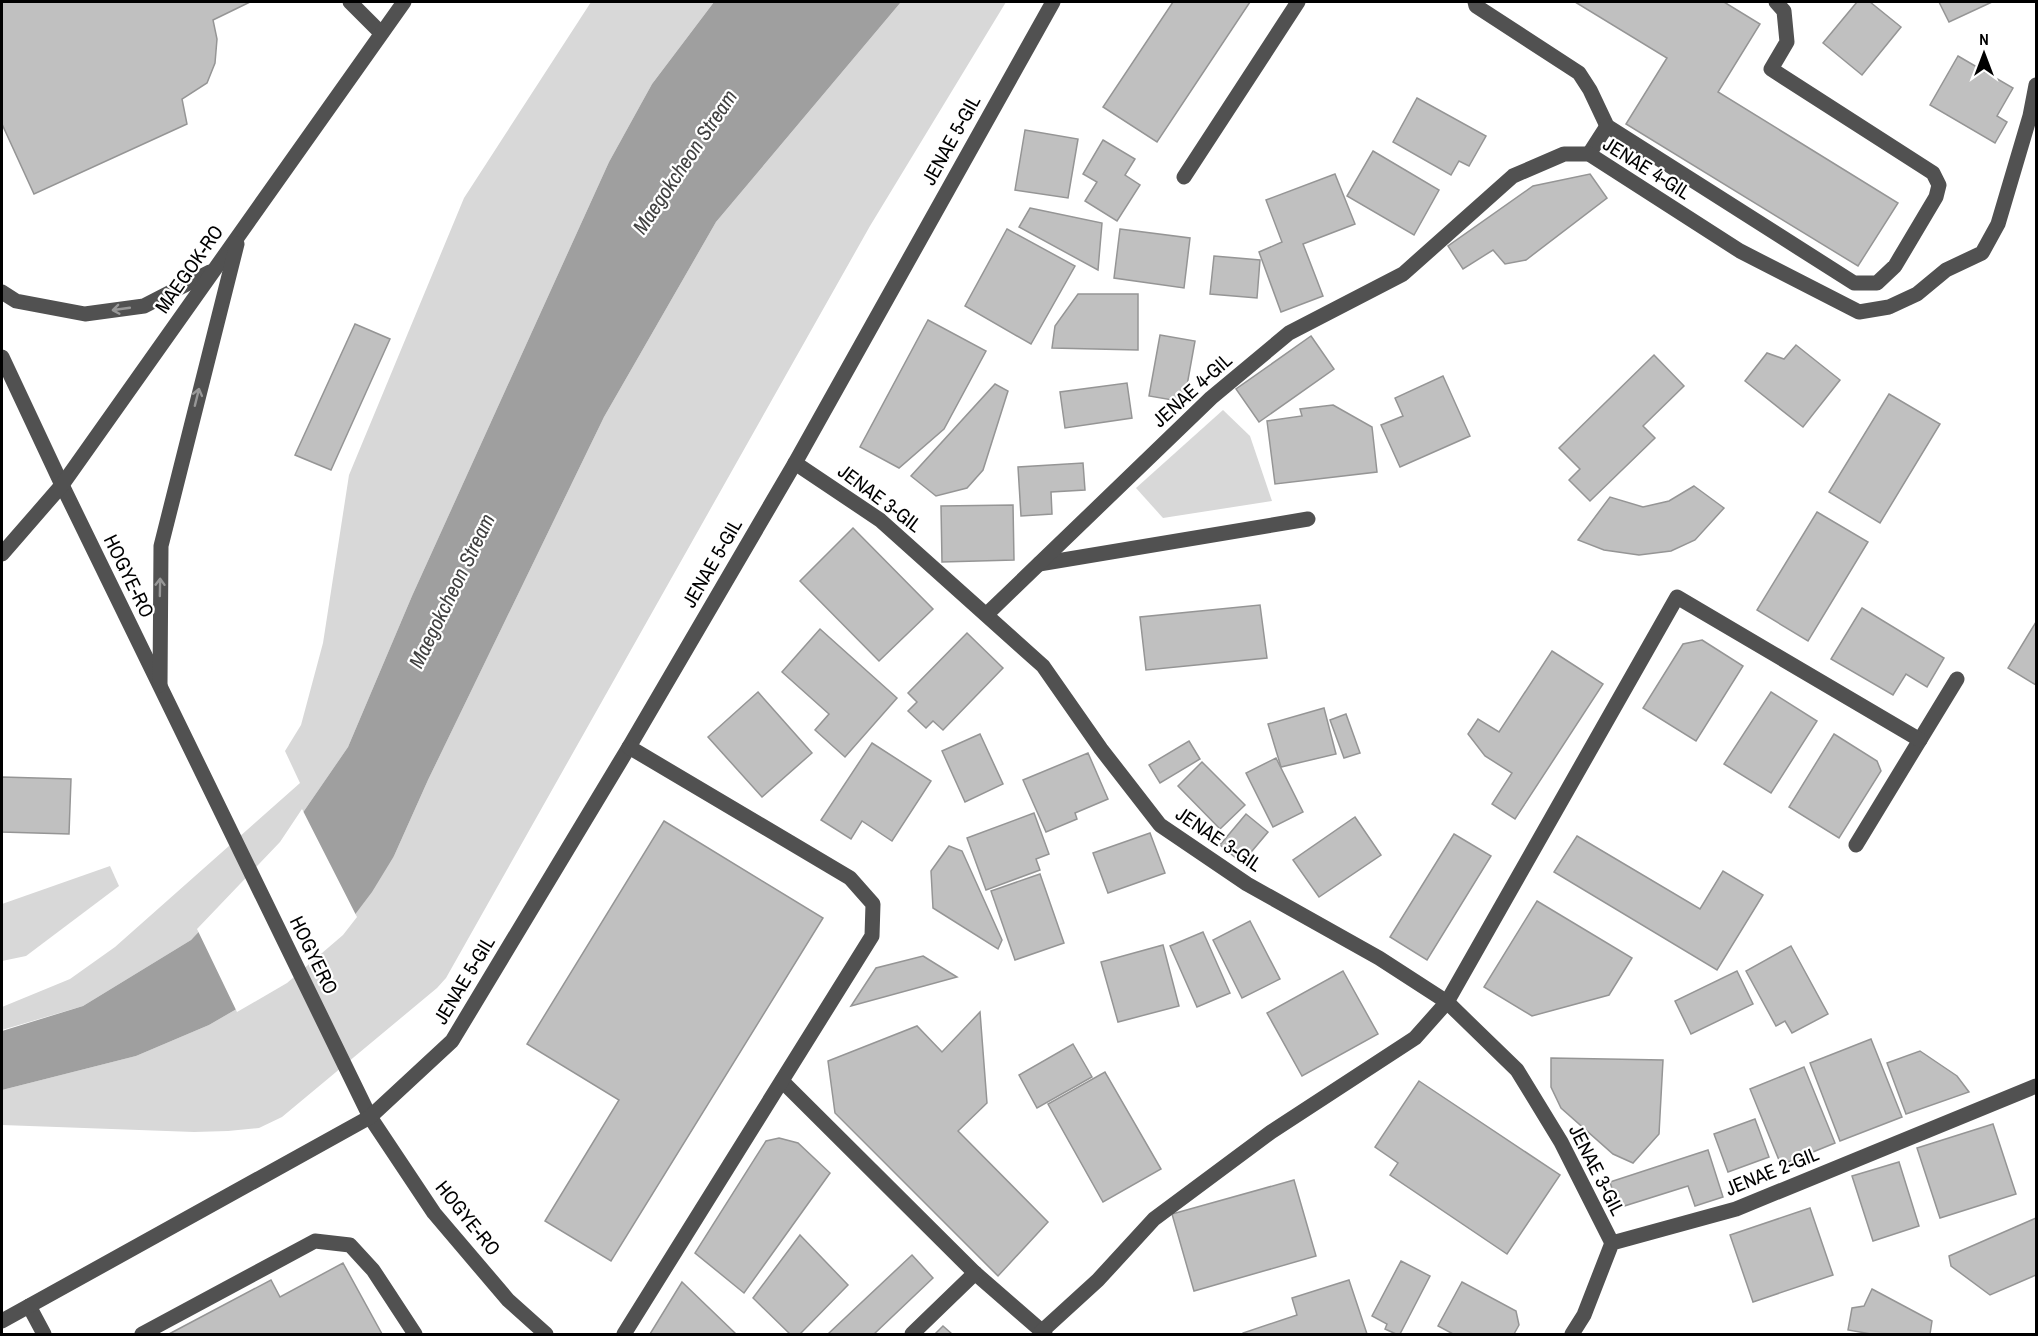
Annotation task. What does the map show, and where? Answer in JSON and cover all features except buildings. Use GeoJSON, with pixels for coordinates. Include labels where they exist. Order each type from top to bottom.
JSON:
{"type":"FeatureCollection","features":[{"type":"Feature","properties":{"kind":"street"},"geometry":{"type":"LineString","coordinates":[[350,2],[381,33]]}},
{"type":"Feature","properties":{"kind":"street","name":"MAEGOK-RO"},"geometry":{"type":"LineString","coordinates":[[2,554],[62,485],[404,2]]}},
{"type":"Feature","properties":{"kind":"street","name":"JENAE 5-GIL"},"geometry":{"type":"LineString","coordinates":[[2,1321],[370,1117],[452,1041],[795,463],[1053,2]]}},
{"type":"Feature","properties":{"kind":"street"},"geometry":{"type":"LineString","coordinates":[[1184,177],[1298,2]]}},
{"type":"Feature","properties":{"kind":"street"},"geometry":{"type":"LineString","coordinates":[[1475,2],[1476,6],[1579,73],[1607,126],[1854,283],[1877,283],[1895,266],[1936,197],[1938,185],[1933,173],[1771,69],[1788,42],[1784,11],[1776,2]]}},
{"type":"Feature","properties":{"kind":"street","name":"JENAE 4-GIL"},"geometry":{"type":"LineString","coordinates":[[987,614],[1211,398],[1289,333],[1403,274],[1513,176],[1564,154],[1589,154],[1740,251],[1859,312],[1889,307],[1917,294],[1946,270],[1982,253],[1998,224],[2037,85]]}},
{"type":"Feature","properties":{"kind":"street"},"geometry":{"type":"LineString","coordinates":[[1589,154],[1607,126]]}},
{"type":"Feature","properties":{"kind":"street"},"geometry":{"type":"LineString","coordinates":[[160,688],[161,546],[239,235]]}},
{"type":"Feature","properties":{"kind":"street"},"geometry":{"type":"LineString","coordinates":[[2,292],[16,301],[85,314],[144,306],[213,271]]}},
{"type":"Feature","properties":{"kind":"street","name":"HOGYE-RO"},"geometry":{"type":"LineString","coordinates":[[2,357],[220,812]]}},
{"type":"Feature","properties":{"kind":"street","name":"JENAE 3-GIL"},"geometry":{"type":"LineString","coordinates":[[795,463],[880,520],[1044,666],[1101,749],[1160,825],[1247,884],[1379,958],[1447,1002],[1517,1070],[1561,1142],[1612,1243]]}},
{"type":"Feature","properties":{"kind":"street"},"geometry":{"type":"LineString","coordinates":[[1039,564],[1308,519]]}},
{"type":"Feature","properties":{"kind":"street"},"geometry":{"type":"LineString","coordinates":[[782,1081],[975,1273],[1043,1333],[1098,1280],[1154,1219],[1271,1132],[1415,1038],[1447,1002],[1677,597],[1920,740]]}},
{"type":"Feature","properties":{"kind":"street"},"geometry":{"type":"LineString","coordinates":[[1856,845],[1957,679]]}},
{"type":"Feature","properties":{"kind":"street"},"geometry":{"type":"LineString","coordinates":[[624,1335],[872,936],[873,904],[850,878],[628,747]]}},
{"type":"Feature","properties":{"kind":"street","name":"HOGYERO"},"geometry":{"type":"LineString","coordinates":[[220,812],[370,1117]]}},
{"type":"Feature","properties":{"kind":"street","name":"JENAE 2-GIL"},"geometry":{"type":"LineString","coordinates":[[1612,1243],[1736,1209],[2037,1086]]}},
{"type":"Feature","properties":{"kind":"street","name":"HOGYE-RO"},"geometry":{"type":"LineString","coordinates":[[370,1117],[434,1214],[508,1300],[546,1335]]}},
{"type":"Feature","properties":{"kind":"street"},"geometry":{"type":"LineString","coordinates":[[142,1335],[315,1241],[350,1245],[373,1270],[415,1335]]}},
{"type":"Feature","properties":{"kind":"street"},"geometry":{"type":"LineString","coordinates":[[1572,1335],[1584,1315],[1612,1243]]}},
{"type":"Feature","properties":{"kind":"street"},"geometry":{"type":"LineString","coordinates":[[912,1335],[975,1273]]}},
{"type":"Feature","properties":{"kind":"street"},"geometry":{"type":"LineString","coordinates":[[29,1306],[44,1335]]}},
{"type":"Feature","properties":{"kind":"shaded area"},"geometry":{"type":"Polygon","coordinates":[[[591,2],[714,2],[652,84],[609,162],[412,596],[348,747],[282,843],[191,940],[83,1006],[2,1030],[2,1007],[70,979],[115,947],[300,783],[285,751],[301,725],[323,643],[349,475],[464,198],[591,2]]]}},
{"type":"Feature","properties":{"kind":"shaded area"},"geometry":{"type":"Polygon","coordinates":[[[901,2],[1006,2],[870,226],[446,978],[437,988],[282,1117],[259,1128],[194,1132],[2,1125],[2,1090],[136,1056],[209,1025],[285,981],[394,856],[428,780],[604,417],[716,222],[901,2]]]}},
{"type":"Feature","properties":{"kind":"shaded area"},"geometry":{"type":"Polygon","coordinates":[[[1223,410],[1250,436],[1272,501],[1163,518],[1136,488],[1223,410]]]}},
{"type":"Feature","properties":{"kind":"shaded area"},"geometry":{"type":"Polygon","coordinates":[[[110,866],[119,886],[26,956],[2,961],[2,904],[110,866]]]}},
{"type":"Feature","properties":{"kind":"water","name":"Maegokcheon Stream"},"geometry":{"type":"Polygon","coordinates":[[[714,2],[901,2],[716,222],[604,417],[428,780],[394,856],[372,892],[341,933],[285,981],[209,1025],[136,1056],[2,1090],[2,1031],[83,1006],[191,940],[282,843],[348,747],[412,596],[609,162],[652,84],[714,2]]]}},
{"type":"Feature","properties":{"kind":"pier"},"geometry":{"type":"Polygon","coordinates":[[[302,809],[357,917],[343,935],[287,983],[237,1012],[197,929],[280,842],[302,809]]]}}]}
